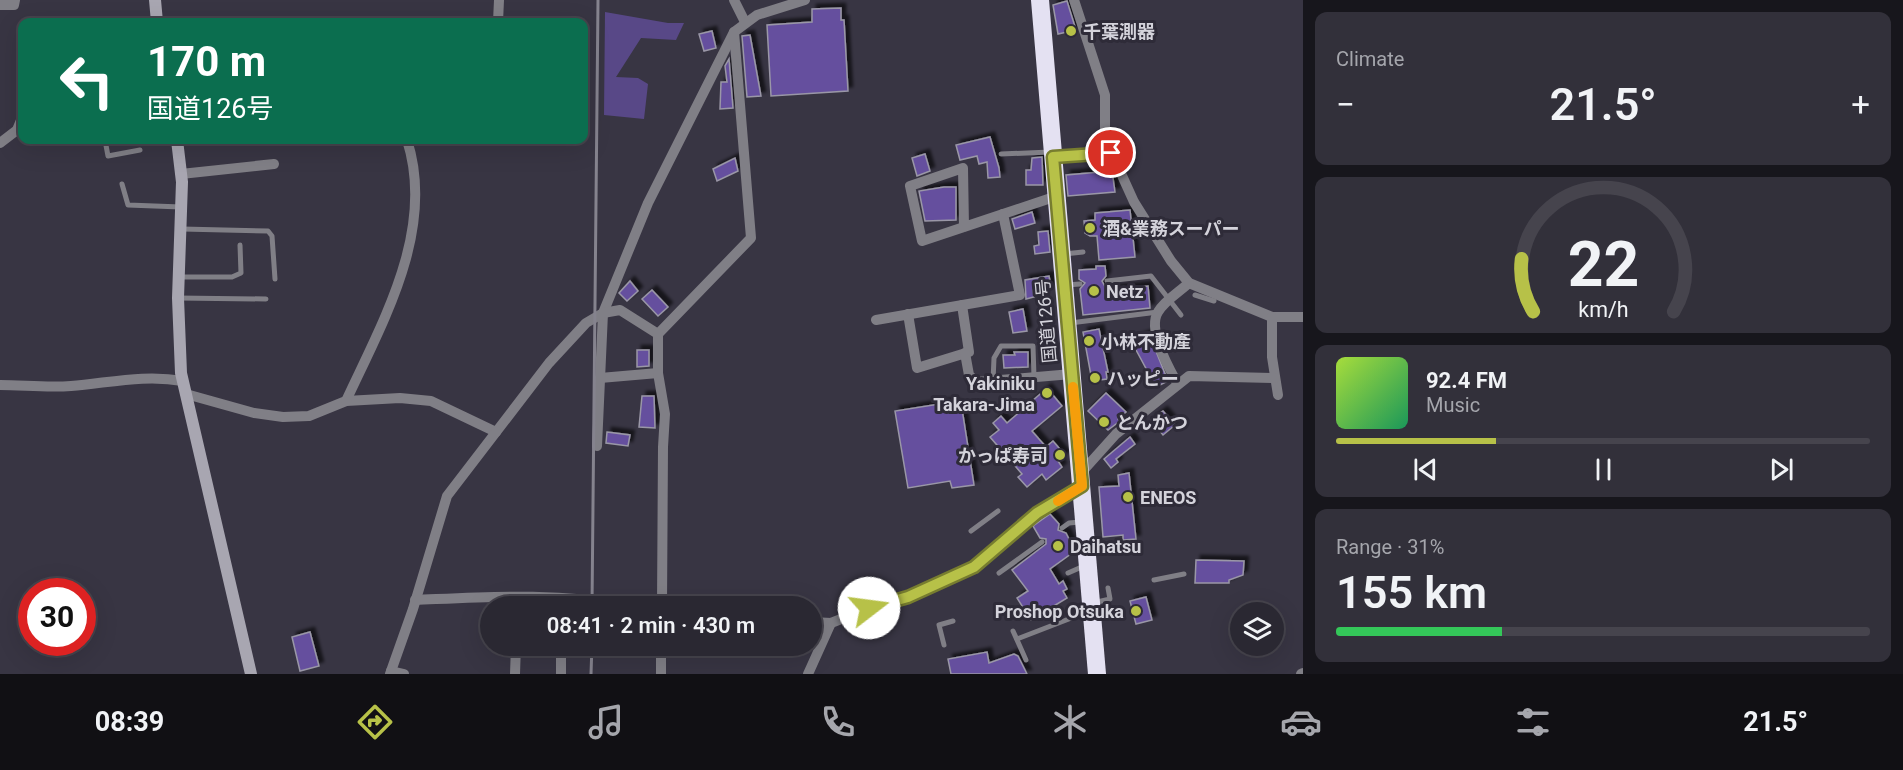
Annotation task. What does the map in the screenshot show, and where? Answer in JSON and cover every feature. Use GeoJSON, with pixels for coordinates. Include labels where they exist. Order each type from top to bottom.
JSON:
{"type":"FeatureCollection","features":[{"type":"Feature","properties":{"kind":"highway","name":"国道126号"},"geometry":{"type":"LineString","coordinates":[[1040,0],[1053,154],[1060,205],[1062,254],[1072,285],[1068,323],[1097,674]]}},
{"type":"Feature","properties":{"kind":"street"},"geometry":{"type":"LineString","coordinates":[[0,5],[14,5],[15,0]]}},
{"type":"Feature","properties":{"kind":"street"},"geometry":{"type":"LineString","coordinates":[[155,0],[157,18]]}},
{"type":"Feature","properties":{"kind":"street"},"geometry":{"type":"LineString","coordinates":[[498,18],[499,0]]}},
{"type":"Feature","properties":{"kind":"street"},"geometry":{"type":"LineString","coordinates":[[734,0],[746,22]]}},
{"type":"Feature","properties":{"kind":"street"},"geometry":{"type":"LineString","coordinates":[[597,446],[603,313],[648,203],[734,32],[758,15],[806,0]]}},
{"type":"Feature","properties":{"kind":"street"},"geometry":{"type":"LineString","coordinates":[[1074,0],[1105,95],[1104,138],[1134,202],[1171,261],[1189,283],[1210,297],[1272,317],[1303,317]]}},
{"type":"Feature","properties":{"kind":"street"},"geometry":{"type":"LineString","coordinates":[[662,596],[665,414],[658,373],[658,334],[751,238],[734,32]]}},
{"type":"Feature","properties":{"kind":"street"},"geometry":{"type":"LineString","coordinates":[[0,143],[18,128]]}},
{"type":"Feature","properties":{"kind":"street"},"geometry":{"type":"LineString","coordinates":[[177,144],[181,174],[178,298],[183,381],[251,674]]}},
{"type":"Feature","properties":{"kind":"street"},"geometry":{"type":"LineString","coordinates":[[346,401],[396,294],[413,229],[416,193],[408,144]]}},
{"type":"Feature","properties":{"kind":"street"},"geometry":{"type":"LineString","coordinates":[[181,174],[274,164]]}},
{"type":"Feature","properties":{"kind":"street"},"geometry":{"type":"LineString","coordinates":[[964,227],[963,168],[910,186],[922,241],[1004,214],[1060,205]]}},
{"type":"Feature","properties":{"kind":"street"},"geometry":{"type":"LineString","coordinates":[[876,320],[1020,295],[1004,214]]}},
{"type":"Feature","properties":{"kind":"street"},"geometry":{"type":"LineString","coordinates":[[1177,383],[1161,351],[1155,323],[1158,312],[1189,283]]}},
{"type":"Feature","properties":{"kind":"street"},"geometry":{"type":"LineString","coordinates":[[908,314],[917,368],[969,352],[962,305]]}},
{"type":"Feature","properties":{"kind":"street"},"geometry":{"type":"LineString","coordinates":[[404,674],[390,672],[416,600],[447,496],[549,363],[586,323],[603,313],[620,310],[658,334]]}},
{"type":"Feature","properties":{"kind":"street"},"geometry":{"type":"LineString","coordinates":[[1272,317],[1272,357],[1278,395]]}},
{"type":"Feature","properties":{"kind":"street"},"geometry":{"type":"LineString","coordinates":[[965,353],[972,379],[981,382],[1072,374]]}},
{"type":"Feature","properties":{"kind":"street"},"geometry":{"type":"LineString","coordinates":[[600,378],[658,373]]}},
{"type":"Feature","properties":{"kind":"street"},"geometry":{"type":"LineString","coordinates":[[822,623],[831,623],[869,608],[908,597],[974,567],[1037,513],[1081,480],[1116,434],[1169,394],[1177,383],[1189,376],[1275,378]]}},
{"type":"Feature","properties":{"kind":"street"},"geometry":{"type":"LineString","coordinates":[[0,385],[70,386],[153,378],[183,381]]}},
{"type":"Feature","properties":{"kind":"street"},"geometry":{"type":"LineString","coordinates":[[186,394],[254,412],[283,417],[309,416],[346,401],[400,398],[431,401],[496,432]]}},
{"type":"Feature","properties":{"kind":"street"},"geometry":{"type":"LineString","coordinates":[[416,600],[480,601]]}},
{"type":"Feature","properties":{"kind":"street"},"geometry":{"type":"LineString","coordinates":[[808,674],[831,623]]}},
{"type":"Feature","properties":{"kind":"street"},"geometry":{"type":"LineString","coordinates":[[515,674],[516,656]]}},
{"type":"Feature","properties":{"kind":"street"},"geometry":{"type":"LineString","coordinates":[[561,656],[561,674]]}},
{"type":"Feature","properties":{"kind":"street"},"geometry":{"type":"LineString","coordinates":[[661,656],[661,674]]}},
{"type":"Feature","properties":{"kind":"lane"},"geometry":{"type":"LineString","coordinates":[[106,144],[108,156],[140,150]]}},
{"type":"Feature","properties":{"kind":"lane"},"geometry":{"type":"LineString","coordinates":[[1001,154],[1111,153]]}},
{"type":"Feature","properties":{"kind":"lane"},"geometry":{"type":"LineString","coordinates":[[122,184],[128,205],[181,207]]}},
{"type":"Feature","properties":{"kind":"lane"},"geometry":{"type":"LineString","coordinates":[[180,229],[268,231],[273,236],[275,279]]}},
{"type":"Feature","properties":{"kind":"lane"},"geometry":{"type":"LineString","coordinates":[[178,277],[231,277],[241,273],[240,245]]}},
{"type":"Feature","properties":{"kind":"lane"},"geometry":{"type":"LineString","coordinates":[[1062,254],[1083,252]]}},
{"type":"Feature","properties":{"kind":"lane"},"geometry":{"type":"LineString","coordinates":[[1107,281],[1151,276],[1181,315]]}},
{"type":"Feature","properties":{"kind":"lane"},"geometry":{"type":"LineString","coordinates":[[1195,295],[1210,297]]}},
{"type":"Feature","properties":{"kind":"lane"},"geometry":{"type":"LineString","coordinates":[[178,298],[266,299]]}},
{"type":"Feature","properties":{"kind":"lane"},"geometry":{"type":"LineString","coordinates":[[1068,323],[1158,312]]}},
{"type":"Feature","properties":{"kind":"lane"},"geometry":{"type":"LineString","coordinates":[[993,381],[994,358],[1001,346],[1033,346],[1034,377]]}},
{"type":"Feature","properties":{"kind":"lane"},"geometry":{"type":"LineString","coordinates":[[971,531],[998,511]]}},
{"type":"Feature","properties":{"kind":"lane"},"geometry":{"type":"LineString","coordinates":[[1062,528],[1069,523],[1085,522]]}},
{"type":"Feature","properties":{"kind":"lane"},"geometry":{"type":"LineString","coordinates":[[999,573],[1042,542]]}},
{"type":"Feature","properties":{"kind":"lane"},"geometry":{"type":"LineString","coordinates":[[1068,573],[1088,564]]}},
{"type":"Feature","properties":{"kind":"lane"},"geometry":{"type":"LineString","coordinates":[[1154,579],[1184,574]]}},
{"type":"Feature","properties":{"kind":"lane"},"geometry":{"type":"LineString","coordinates":[[1017,639],[1110,599],[1108,588]]}},
{"type":"Feature","properties":{"kind":"lane"},"geometry":{"type":"LineString","coordinates":[[944,645],[939,625],[953,621]]}},
{"type":"Feature","properties":{"kind":"lane"},"geometry":{"type":"LineString","coordinates":[[1013,631],[1026,660]]}},
{"type":"Feature","properties":{"kind":"shaded area"},"geometry":{"type":"Polygon","coordinates":[[[605,12],[668,23],[684,23],[676,40],[641,38],[616,77],[638,78],[648,84],[644,119],[604,115],[605,12]]]}},
{"type":"Feature","properties":{"kind":"building"},"geometry":{"type":"Polygon","coordinates":[[[1067,1],[1076,30],[1058,34],[1053,5],[1067,1]]]}},
{"type":"Feature","properties":{"kind":"building"},"geometry":{"type":"Polygon","coordinates":[[[841,8],[841,20],[844,20],[848,91],[771,96],[767,25],[812,22],[812,9],[841,8]]]}},
{"type":"Feature","properties":{"kind":"building"},"geometry":{"type":"Polygon","coordinates":[[[712,31],[716,48],[704,51],[699,34],[712,31]]]}},
{"type":"Feature","properties":{"kind":"building"},"geometry":{"type":"Polygon","coordinates":[[[750,35],[761,96],[747,97],[742,36],[750,35]]]}},
{"type":"Feature","properties":{"kind":"building"},"geometry":{"type":"Polygon","coordinates":[[[729,59],[733,108],[720,109],[721,82],[727,82],[725,66],[729,59]]]}},
{"type":"Feature","properties":{"kind":"building"},"geometry":{"type":"Polygon","coordinates":[[[990,137],[1000,177],[988,178],[987,162],[979,164],[977,156],[960,160],[956,145],[990,137]]]}},
{"type":"Feature","properties":{"kind":"building"},"geometry":{"type":"Polygon","coordinates":[[[925,154],[930,171],[917,176],[912,158],[925,154]]]}},
{"type":"Feature","properties":{"kind":"building"},"geometry":{"type":"Polygon","coordinates":[[[1042,157],[1043,185],[1026,185],[1026,170],[1031,170],[1032,158],[1042,157]]]}},
{"type":"Feature","properties":{"kind":"building"},"geometry":{"type":"Polygon","coordinates":[[[735,158],[738,171],[717,181],[713,169],[735,158]]]}},
{"type":"Feature","properties":{"kind":"building"},"geometry":{"type":"Polygon","coordinates":[[[1112,171],[1115,192],[1068,196],[1066,175],[1112,171]]]}},
{"type":"Feature","properties":{"kind":"building"},"geometry":{"type":"Polygon","coordinates":[[[956,187],[956,220],[925,221],[919,191],[956,187]]]}},
{"type":"Feature","properties":{"kind":"building"},"geometry":{"type":"Polygon","coordinates":[[[1130,210],[1135,257],[1099,260],[1097,236],[1085,233],[1084,221],[1095,220],[1095,213],[1130,210]]]}},
{"type":"Feature","properties":{"kind":"building"},"geometry":{"type":"Polygon","coordinates":[[[1032,212],[1035,223],[1015,229],[1012,219],[1032,212]]]}},
{"type":"Feature","properties":{"kind":"building"},"geometry":{"type":"Polygon","coordinates":[[[1048,231],[1050,252],[1035,254],[1034,246],[1039,245],[1038,232],[1048,231]]]}},
{"type":"Feature","properties":{"kind":"building"},"geometry":{"type":"Polygon","coordinates":[[[1096,266],[1105,266],[1106,276],[1102,281],[1107,290],[1148,286],[1150,308],[1083,315],[1080,289],[1085,283],[1079,279],[1079,270],[1096,269],[1096,266]]]}},
{"type":"Feature","properties":{"kind":"building"},"geometry":{"type":"Polygon","coordinates":[[[1049,276],[1051,287],[1033,290],[1034,297],[1026,299],[1025,280],[1049,276]]]}},
{"type":"Feature","properties":{"kind":"building"},"geometry":{"type":"Polygon","coordinates":[[[630,281],[638,291],[627,301],[619,293],[630,281]]]}},
{"type":"Feature","properties":{"kind":"building"},"geometry":{"type":"Polygon","coordinates":[[[652,290],[668,307],[658,316],[642,299],[652,290]]]}},
{"type":"Feature","properties":{"kind":"building"},"geometry":{"type":"Polygon","coordinates":[[[1023,309],[1027,331],[1013,333],[1009,312],[1023,309]]]}},
{"type":"Feature","properties":{"kind":"building"},"geometry":{"type":"Polygon","coordinates":[[[1099,329],[1108,372],[1106,372],[1107,379],[1092,381],[1083,332],[1099,329]]]}},
{"type":"Feature","properties":{"kind":"building"},"geometry":{"type":"Polygon","coordinates":[[[1149,334],[1168,381],[1156,387],[1135,348],[1139,347],[1136,338],[1149,334]]]}},
{"type":"Feature","properties":{"kind":"building"},"geometry":{"type":"Polygon","coordinates":[[[637,350],[649,350],[649,366],[637,367],[637,350]]]}},
{"type":"Feature","properties":{"kind":"building"},"geometry":{"type":"Polygon","coordinates":[[[1014,352],[1028,352],[1028,367],[1004,368],[1003,355],[1015,355],[1014,352]]]}},
{"type":"Feature","properties":{"kind":"building"},"geometry":{"type":"Polygon","coordinates":[[[1047,388],[1062,406],[1032,431],[1046,447],[1053,441],[1065,455],[1058,461],[1062,467],[1046,480],[1042,474],[1027,487],[1018,477],[1022,474],[990,437],[999,430],[993,423],[1001,416],[1007,423],[1047,388]]]}},
{"type":"Feature","properties":{"kind":"building"},"geometry":{"type":"Polygon","coordinates":[[[1106,393],[1126,412],[1118,419],[1120,421],[1108,430],[1088,411],[1106,393]]]}},
{"type":"Feature","properties":{"kind":"building"},"geometry":{"type":"Polygon","coordinates":[[[642,396],[654,396],[655,428],[639,427],[642,396]]]}},
{"type":"Feature","properties":{"kind":"building"},"geometry":{"type":"Polygon","coordinates":[[[952,402],[962,409],[974,485],[952,488],[950,481],[908,488],[895,411],[952,402]]]}},
{"type":"Feature","properties":{"kind":"building"},"geometry":{"type":"Polygon","coordinates":[[[1163,411],[1175,425],[1163,435],[1151,420],[1163,411]]]}},
{"type":"Feature","properties":{"kind":"building"},"geometry":{"type":"Polygon","coordinates":[[[607,432],[630,435],[628,446],[606,443],[607,432]]]}},
{"type":"Feature","properties":{"kind":"building"},"geometry":{"type":"Polygon","coordinates":[[[1130,437],[1135,444],[1116,459],[1118,462],[1111,468],[1104,459],[1130,437]]]}},
{"type":"Feature","properties":{"kind":"building"},"geometry":{"type":"Polygon","coordinates":[[[1129,473],[1136,539],[1123,540],[1123,535],[1103,537],[1099,487],[1119,486],[1118,475],[1129,473]]]}},
{"type":"Feature","properties":{"kind":"building"},"geometry":{"type":"Polygon","coordinates":[[[1050,514],[1059,524],[1058,530],[1066,533],[1075,551],[1050,569],[1059,584],[1063,581],[1067,589],[1063,591],[1067,598],[1031,620],[1017,598],[1028,591],[1012,570],[1046,544],[1046,539],[1040,538],[1033,526],[1050,514]]]}},
{"type":"Feature","properties":{"kind":"building"},"geometry":{"type":"Polygon","coordinates":[[[1196,560],[1244,561],[1243,575],[1229,580],[1229,583],[1195,583],[1196,560]]]}},
{"type":"Feature","properties":{"kind":"building"},"geometry":{"type":"Polygon","coordinates":[[[1146,597],[1152,620],[1136,624],[1130,601],[1146,597]]]}},
{"type":"Feature","properties":{"kind":"building"},"geometry":{"type":"Polygon","coordinates":[[[310,632],[319,666],[300,671],[292,637],[310,632]]]}},
{"type":"Feature","properties":{"kind":"building"},"geometry":{"type":"Polygon","coordinates":[[[987,652],[989,663],[1014,654],[1018,656],[1027,674],[951,674],[948,659],[987,652]]]}},
{"type":"Feature","properties":{"kind":"railway"},"geometry":{"type":"LineString","coordinates":[[592,596],[598,0]]}},
{"type":"Feature","properties":{"kind":"railway"},"geometry":{"type":"LineString","coordinates":[[591,674],[592,656]]}},
{"type":"Feature","properties":{"kind":"slow traffic"},"geometry":{"type":"LineString","coordinates":[[1058,501],[1082,486],[1073,387]]}},
{"type":"Feature","properties":{"kind":"place","name":"千葉測器"},"geometry":{"type":"Point","coordinates":[1071,31]}},
{"type":"Feature","properties":{"kind":"place","name":"酒&業務スーパー"},"geometry":{"type":"Point","coordinates":[1090,228]}},
{"type":"Feature","properties":{"kind":"place","name":"Netz"},"geometry":{"type":"Point","coordinates":[1094,291]}},
{"type":"Feature","properties":{"kind":"place","name":"小林不動產"},"geometry":{"type":"Point","coordinates":[1089,341]}},
{"type":"Feature","properties":{"kind":"place","name":"ハッピー"},"geometry":{"type":"Point","coordinates":[1095,378]}},
{"type":"Feature","properties":{"kind":"place","name":"Yakiniku Takara-Jima"},"geometry":{"type":"Point","coordinates":[1047,393]}},
{"type":"Feature","properties":{"kind":"place","name":"とんかつ"},"geometry":{"type":"Point","coordinates":[1104,422]}},
{"type":"Feature","properties":{"kind":"place","name":"かっぱ寿司"},"geometry":{"type":"Point","coordinates":[1060,455]}},
{"type":"Feature","properties":{"kind":"place","name":"ENEOS"},"geometry":{"type":"Point","coordinates":[1128,497]}},
{"type":"Feature","properties":{"kind":"place","name":"Daihatsu"},"geometry":{"type":"Point","coordinates":[1058,546]}},
{"type":"Feature","properties":{"kind":"place","name":"Proshop Otsuka"},"geometry":{"type":"Point","coordinates":[1136,611]}},
{"type":"Feature","properties":{"kind":"route"},"geometry":{"type":"LineString","coordinates":[[869,608],[908,597],[974,567],[1037,513],[1082,486],[1053,157],[1111,153]]}}]}
